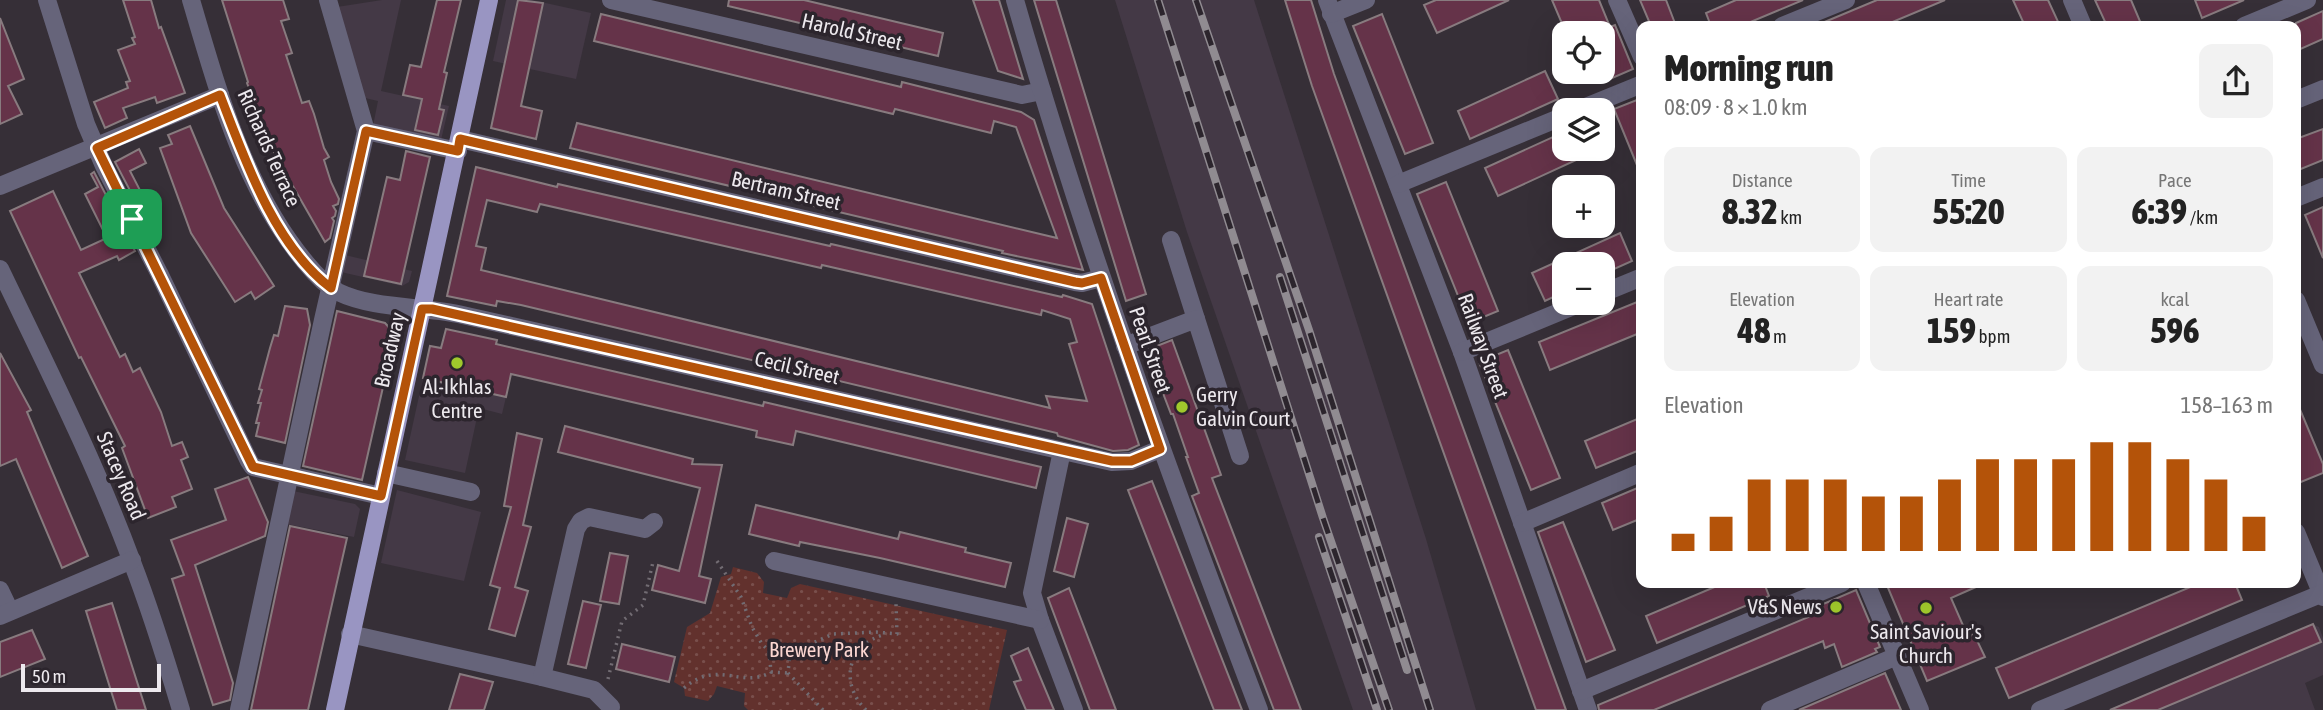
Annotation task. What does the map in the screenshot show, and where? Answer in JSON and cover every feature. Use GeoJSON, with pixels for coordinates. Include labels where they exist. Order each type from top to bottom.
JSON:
{"type":"FeatureCollection","features":[{"type":"Feature","properties":{"kind":"main road","name":"Broadway"},"geometry":{"type":"LineString","coordinates":[[335,710],[489,0]]}},
{"type":"Feature","properties":{"kind":"street"},"geometry":{"type":"LineString","coordinates":[[47,0],[86,124],[253,467],[381,496]]}},
{"type":"Feature","properties":{"kind":"street","name":"Richards Terrace"},"geometry":{"type":"LineString","coordinates":[[191,0],[220,95],[245,160],[266,204],[298,254],[331,288],[347,295],[408,309],[422,309]]}},
{"type":"Feature","properties":{"kind":"street"},"geometry":{"type":"LineString","coordinates":[[239,710],[293,476],[366,131],[328,0]]}},
{"type":"Feature","properties":{"kind":"street","name":"Harold Street"},"geometry":{"type":"LineString","coordinates":[[611,0],[1022,95],[1042,91]]}},
{"type":"Feature","properties":{"kind":"street","name":"Pearl Street"},"geometry":{"type":"LineString","coordinates":[[1015,0],[1101,278],[1160,449],[1259,710]]}},
{"type":"Feature","properties":{"kind":"street"},"geometry":{"type":"LineString","coordinates":[[1329,7],[1366,0]]}},
{"type":"Feature","properties":{"kind":"street"},"geometry":{"type":"LineString","coordinates":[[1617,0],[1636,43]]}},
{"type":"Feature","properties":{"kind":"street"},"geometry":{"type":"LineString","coordinates":[[1794,21],[1846,0]]}},
{"type":"Feature","properties":{"kind":"street"},"geometry":{"type":"LineString","coordinates":[[2072,0],[2081,21]]}},
{"type":"Feature","properties":{"kind":"street"},"geometry":{"type":"LineString","coordinates":[[2256,21],[2307,0]]}},
{"type":"Feature","properties":{"kind":"street","name":"Railway Street"},"geometry":{"type":"LineString","coordinates":[[1329,7],[1462,352],[1588,710]]}},
{"type":"Feature","properties":{"kind":"street"},"geometry":{"type":"LineString","coordinates":[[1608,98],[1636,86]]}},
{"type":"Feature","properties":{"kind":"street"},"geometry":{"type":"LineString","coordinates":[[2301,98],[2323,89]]}},
{"type":"Feature","properties":{"kind":"street"},"geometry":{"type":"LineString","coordinates":[[0,186],[220,95]]}},
{"type":"Feature","properties":{"kind":"street"},"geometry":{"type":"LineString","coordinates":[[1398,184],[1552,121]]}},
{"type":"Feature","properties":{"kind":"street","name":"Bertram Street"},"geometry":{"type":"LineString","coordinates":[[366,131],[459,145],[1075,282],[1101,278]]}},
{"type":"Feature","properties":{"kind":"street"},"geometry":{"type":"LineString","coordinates":[[2301,196],[2323,187]]}},
{"type":"Feature","properties":{"kind":"street"},"geometry":{"type":"LineString","coordinates":[[1171,240],[1240,456]]}},
{"type":"Feature","properties":{"kind":"street","name":"Stacey Road"},"geometry":{"type":"LineString","coordinates":[[0,269],[72,418],[132,560],[181,710]]}},
{"type":"Feature","properties":{"kind":"street"},"geometry":{"type":"LineString","coordinates":[[1615,288],[1636,279]]}},
{"type":"Feature","properties":{"kind":"street","name":"Cecil Street"},"geometry":{"type":"LineString","coordinates":[[422,309],[458,314],[1062,451],[1120,462],[1131,461],[1160,449]]}},
{"type":"Feature","properties":{"kind":"street"},"geometry":{"type":"LineString","coordinates":[[2301,312],[2323,365]]}},
{"type":"Feature","properties":{"kind":"street"},"geometry":{"type":"LineString","coordinates":[[1462,352],[1552,315]]}},
{"type":"Feature","properties":{"kind":"street"},"geometry":{"type":"LineString","coordinates":[[1125,346],[1196,319]]}},
{"type":"Feature","properties":{"kind":"street"},"geometry":{"type":"LineString","coordinates":[[1062,451],[1032,593],[1074,710]]}},
{"type":"Feature","properties":{"kind":"street"},"geometry":{"type":"LineString","coordinates":[[386,473],[471,492]]}},
{"type":"Feature","properties":{"kind":"street"},"geometry":{"type":"LineString","coordinates":[[1522,523],[1636,475]]}},
{"type":"Feature","properties":{"kind":"street"},"geometry":{"type":"LineString","coordinates":[[542,677],[576,529],[581,521],[589,517],[645,529],[654,522]]}},
{"type":"Feature","properties":{"kind":"street"},"geometry":{"type":"LineString","coordinates":[[2040,710],[2323,594],[2301,543]]}},
{"type":"Feature","properties":{"kind":"street"},"geometry":{"type":"LineString","coordinates":[[0,590],[5,613],[132,560]]}},
{"type":"Feature","properties":{"kind":"street"},"geometry":{"type":"LineString","coordinates":[[774,561],[1040,620]]}},
{"type":"Feature","properties":{"kind":"street"},"geometry":{"type":"LineString","coordinates":[[1581,691],[1830,588]]}},
{"type":"Feature","properties":{"kind":"street"},"geometry":{"type":"LineString","coordinates":[[1868,588],[1920,710]]}},
{"type":"Feature","properties":{"kind":"street"},"geometry":{"type":"LineString","coordinates":[[350,634],[594,690],[611,707]]}},
{"type":"Feature","properties":{"kind":"street"},"geometry":{"type":"LineString","coordinates":[[1770,710],[1897,656]]}},
{"type":"Feature","properties":{"kind":"path"},"geometry":{"type":"LineString","coordinates":[[718,561],[741,597],[756,635],[769,651],[771,672]]}},
{"type":"Feature","properties":{"kind":"path"},"geometry":{"type":"LineString","coordinates":[[608,681],[622,621],[643,605],[653,562]]}},
{"type":"Feature","properties":{"kind":"path"},"geometry":{"type":"LineString","coordinates":[[769,651],[790,653],[834,634],[897,634],[896,606],[899,589]]}},
{"type":"Feature","properties":{"kind":"path"},"geometry":{"type":"LineString","coordinates":[[866,710],[859,703],[849,679],[853,659],[865,644],[890,634]]}},
{"type":"Feature","properties":{"kind":"path"},"geometry":{"type":"LineString","coordinates":[[788,673],[790,653]]}},
{"type":"Feature","properties":{"kind":"path"},"geometry":{"type":"LineString","coordinates":[[684,688],[712,673],[749,678],[771,672],[788,673],[823,710]]}},
{"type":"Feature","properties":{"kind":"shaded area"},"geometry":{"type":"Polygon","coordinates":[[[401,0],[381,91],[449,106],[441,140],[373,126],[378,101],[365,98],[337,7],[401,0]]]}},
{"type":"Feature","properties":{"kind":"shaded area"},"geometry":{"type":"Polygon","coordinates":[[[506,0],[532,0],[591,13],[576,79],[493,61],[506,0]]]}},
{"type":"Feature","properties":{"kind":"shaded area"},"geometry":{"type":"Polygon","coordinates":[[[1115,0],[1254,0],[1426,539],[1476,710],[1353,710],[1187,232],[1115,0]]]}},
{"type":"Feature","properties":{"kind":"shaded area"},"geometry":{"type":"Polygon","coordinates":[[[345,255],[412,271],[409,282],[402,286],[341,272],[345,255]]]}},
{"type":"Feature","properties":{"kind":"shaded area"},"geometry":{"type":"Polygon","coordinates":[[[423,378],[506,397],[502,414],[479,408],[465,473],[405,460],[423,378]]]}},
{"type":"Feature","properties":{"kind":"shaded area"},"geometry":{"type":"Polygon","coordinates":[[[397,490],[481,512],[464,581],[381,563],[397,490]]]}},
{"type":"Feature","properties":{"kind":"shaded area"},"geometry":{"type":"Polygon","coordinates":[[[293,491],[355,504],[360,509],[354,537],[286,524],[293,491]]]}},
{"type":"Feature","properties":{"kind":"shaded area"},"geometry":{"type":"Polygon","coordinates":[[[2312,624],[2319,627],[2323,638],[2323,675],[2305,683],[2315,710],[2108,710],[2312,624]]]}},
{"type":"Feature","properties":{"kind":"green space","name":"Brewery Park"},"geometry":{"type":"Polygon","coordinates":[[[733,567],[757,573],[764,582],[763,593],[787,598],[791,588],[800,584],[1007,630],[989,710],[748,710],[744,706],[745,693],[717,686],[708,701],[685,696],[684,688],[674,682],[687,627],[710,613],[721,577],[731,574],[733,567]]]}},
{"type":"Feature","properties":{"kind":"building"},"geometry":{"type":"Polygon","coordinates":[[[123,0],[151,0],[159,28],[161,27],[185,93],[157,103],[155,97],[123,108],[127,118],[105,128],[94,102],[128,88],[126,82],[130,81],[118,50],[135,44],[123,0]]]}},
{"type":"Feature","properties":{"kind":"building"},"geometry":{"type":"Polygon","coordinates":[[[222,0],[283,0],[289,19],[281,21],[292,53],[286,55],[302,103],[309,101],[314,114],[329,157],[324,160],[339,199],[338,204],[333,206],[336,211],[332,218],[334,221],[330,238],[325,242],[275,155],[247,83],[222,0]]]}},
{"type":"Feature","properties":{"kind":"building"},"geometry":{"type":"Polygon","coordinates":[[[437,0],[461,0],[444,72],[447,73],[439,109],[444,110],[438,135],[415,130],[422,99],[403,95],[410,65],[421,67],[437,0]]]}},
{"type":"Feature","properties":{"kind":"building"},"geometry":{"type":"Polygon","coordinates":[[[518,0],[543,3],[521,106],[542,111],[536,139],[491,128],[518,0]]]}},
{"type":"Feature","properties":{"kind":"building"},"geometry":{"type":"Polygon","coordinates":[[[729,0],[804,0],[943,33],[938,56],[728,6],[729,0]]]}},
{"type":"Feature","properties":{"kind":"building"},"geometry":{"type":"Polygon","coordinates":[[[973,0],[999,0],[1023,79],[998,71],[973,0]]]}},
{"type":"Feature","properties":{"kind":"building"},"geometry":{"type":"Polygon","coordinates":[[[1034,0],[1056,0],[1146,294],[1126,301],[1034,0]]]}},
{"type":"Feature","properties":{"kind":"building"},"geometry":{"type":"Polygon","coordinates":[[[1285,0],[1311,0],[1334,74],[1566,710],[1536,710],[1312,86],[1285,0]]]}},
{"type":"Feature","properties":{"kind":"building"},"geometry":{"type":"Polygon","coordinates":[[[1436,0],[1509,0],[1437,33],[1424,5],[1436,0]]]}},
{"type":"Feature","properties":{"kind":"building"},"geometry":{"type":"Polygon","coordinates":[[[1552,0],[1599,0],[1608,21],[1561,21],[1552,0]]]}},
{"type":"Feature","properties":{"kind":"building"},"geometry":{"type":"Polygon","coordinates":[[[1640,0],[1666,0],[1674,21],[1649,21],[1640,0]]]}},
{"type":"Feature","properties":{"kind":"building"},"geometry":{"type":"Polygon","coordinates":[[[1736,0],[1803,0],[1753,21],[1709,21],[1706,13],[1736,0]]]}},
{"type":"Feature","properties":{"kind":"building"},"geometry":{"type":"Polygon","coordinates":[[[1877,0],[1945,0],[1895,21],[1827,21],[1877,0]]]}},
{"type":"Feature","properties":{"kind":"building"},"geometry":{"type":"Polygon","coordinates":[[[2013,0],[2048,0],[2058,21],[2023,21],[2013,0]]]}},
{"type":"Feature","properties":{"kind":"building"},"geometry":{"type":"Polygon","coordinates":[[[2095,0],[2131,0],[2140,21],[2105,21],[2095,0]]]}},
{"type":"Feature","properties":{"kind":"building"},"geometry":{"type":"Polygon","coordinates":[[[2195,0],[2244,0],[2202,18],[2195,0]]]}},
{"type":"Feature","properties":{"kind":"building"},"geometry":{"type":"Polygon","coordinates":[[[2323,11],[2323,39],[2301,49],[2300,21],[2323,11]]]}},
{"type":"Feature","properties":{"kind":"building"},"geometry":{"type":"Polygon","coordinates":[[[601,14],[901,87],[902,82],[1021,112],[1034,120],[1083,270],[1002,253],[1003,251],[570,148],[577,123],[1057,238],[1016,127],[994,121],[991,133],[895,109],[893,114],[594,41],[601,14]]]}},
{"type":"Feature","properties":{"kind":"building"},"geometry":{"type":"Polygon","coordinates":[[[1382,14],[1433,143],[1405,154],[1353,26],[1382,14]]]}},
{"type":"Feature","properties":{"kind":"building"},"geometry":{"type":"Polygon","coordinates":[[[0,18],[24,79],[8,86],[22,114],[0,124],[0,18]]]}},
{"type":"Feature","properties":{"kind":"building"},"geometry":{"type":"Polygon","coordinates":[[[1615,25],[1633,69],[1615,77],[1615,25]]]}},
{"type":"Feature","properties":{"kind":"building"},"geometry":{"type":"Polygon","coordinates":[[[1545,71],[1558,98],[1552,98],[1552,102],[1470,139],[1458,111],[1545,71]]]}},
{"type":"Feature","properties":{"kind":"building"},"geometry":{"type":"Polygon","coordinates":[[[1636,100],[1636,163],[1615,109],[1636,100]]]}},
{"type":"Feature","properties":{"kind":"building"},"geometry":{"type":"Polygon","coordinates":[[[190,126],[224,208],[274,286],[255,299],[251,292],[235,302],[191,233],[160,148],[172,144],[168,135],[190,126]]]}},
{"type":"Feature","properties":{"kind":"building"},"geometry":{"type":"Polygon","coordinates":[[[2323,129],[2323,160],[2301,169],[2301,137],[2323,129]]]}},
{"type":"Feature","properties":{"kind":"building"},"geometry":{"type":"Polygon","coordinates":[[[1552,137],[1552,161],[1574,161],[1498,196],[1485,168],[1552,137]]]}},
{"type":"Feature","properties":{"kind":"building"},"geometry":{"type":"Polygon","coordinates":[[[139,149],[146,163],[130,171],[144,198],[136,202],[115,162],[139,149]]]}},
{"type":"Feature","properties":{"kind":"building"},"geometry":{"type":"Polygon","coordinates":[[[406,151],[430,157],[401,284],[364,276],[387,177],[400,180],[406,151]]]}},
{"type":"Feature","properties":{"kind":"building"},"geometry":{"type":"Polygon","coordinates":[[[476,167],[557,187],[558,184],[1062,297],[1063,295],[1092,304],[1139,445],[1128,450],[1113,451],[1058,436],[1057,433],[521,305],[497,301],[496,306],[447,296],[476,167]],[[487,200],[476,246],[486,248],[481,270],[1050,408],[1046,396],[1087,401],[1069,344],[1077,342],[1070,319],[1042,310],[1041,315],[822,265],[821,268],[540,204],[537,212],[487,200]]]}},
{"type":"Feature","properties":{"kind":"building"},"geometry":{"type":"Polygon","coordinates":[[[94,172],[135,251],[119,260],[117,256],[79,273],[120,357],[125,354],[133,372],[140,368],[161,412],[172,446],[182,442],[188,457],[181,460],[192,489],[172,497],[176,507],[148,518],[122,448],[125,446],[81,357],[79,358],[10,211],[53,191],[81,250],[107,238],[85,194],[98,187],[91,174],[94,172]]]}},
{"type":"Feature","properties":{"kind":"building"},"geometry":{"type":"Polygon","coordinates":[[[1446,182],[1498,311],[1469,323],[1417,194],[1446,182]]]}},
{"type":"Feature","properties":{"kind":"building"},"geometry":{"type":"Polygon","coordinates":[[[2323,207],[2323,258],[2305,215],[2323,207]]]}},
{"type":"Feature","properties":{"kind":"building"},"geometry":{"type":"Polygon","coordinates":[[[1620,233],[1632,261],[1615,269],[1615,252],[1578,252],[1609,238],[1615,238],[1620,233]]]}},
{"type":"Feature","properties":{"kind":"building"},"geometry":{"type":"Polygon","coordinates":[[[1552,264],[1552,298],[1545,301],[1532,273],[1552,264]]]}},
{"type":"Feature","properties":{"kind":"building"},"geometry":{"type":"Polygon","coordinates":[[[1636,302],[1636,334],[1550,370],[1539,342],[1605,315],[1615,315],[1615,311],[1636,302]]]}},
{"type":"Feature","properties":{"kind":"building"},"geometry":{"type":"Polygon","coordinates":[[[285,306],[307,309],[310,325],[285,443],[256,436],[259,423],[256,423],[261,403],[258,403],[262,390],[259,389],[274,335],[278,336],[285,306]]]}},
{"type":"Feature","properties":{"kind":"building"},"geometry":{"type":"Polygon","coordinates":[[[337,311],[385,323],[395,334],[362,480],[303,466],[337,311]]]}},
{"type":"Feature","properties":{"kind":"building"},"geometry":{"type":"Polygon","coordinates":[[[446,329],[497,340],[496,344],[763,406],[764,402],[1041,467],[1036,488],[796,431],[793,445],[756,437],[757,431],[511,374],[506,397],[423,378],[430,346],[441,348],[446,329]]]}},
{"type":"Feature","properties":{"kind":"building"},"geometry":{"type":"Polygon","coordinates":[[[1172,340],[1221,475],[1212,478],[1301,710],[1274,710],[1192,496],[1199,493],[1149,349],[1172,340]]]}},
{"type":"Feature","properties":{"kind":"building"},"geometry":{"type":"Polygon","coordinates":[[[1508,350],[1560,478],[1531,490],[1479,362],[1508,350]]]}},
{"type":"Feature","properties":{"kind":"building"},"geometry":{"type":"Polygon","coordinates":[[[0,353],[31,410],[27,412],[88,556],[62,568],[16,459],[0,466],[0,353]]]}},
{"type":"Feature","properties":{"kind":"building"},"geometry":{"type":"Polygon","coordinates":[[[2301,412],[2323,464],[2323,473],[2301,482],[2301,412]]]}},
{"type":"Feature","properties":{"kind":"building"},"geometry":{"type":"Polygon","coordinates":[[[1636,420],[1636,451],[1596,468],[1585,441],[1636,420]]]}},
{"type":"Feature","properties":{"kind":"building"},"geometry":{"type":"Polygon","coordinates":[[[565,426],[693,459],[692,464],[722,465],[699,576],[711,579],[705,603],[652,590],[658,565],[679,571],[700,488],[558,452],[565,426]]]}},
{"type":"Feature","properties":{"kind":"building"},"geometry":{"type":"Polygon","coordinates":[[[517,433],[542,439],[523,525],[531,527],[515,587],[528,591],[515,636],[489,629],[500,588],[490,585],[511,507],[504,506],[517,433]]]}},
{"type":"Feature","properties":{"kind":"building"},"geometry":{"type":"Polygon","coordinates":[[[248,477],[268,522],[265,536],[195,565],[233,683],[230,700],[213,705],[172,579],[184,575],[171,540],[226,520],[215,489],[248,477]]]}},
{"type":"Feature","properties":{"kind":"building"},"geometry":{"type":"Polygon","coordinates":[[[1152,481],[1242,710],[1214,710],[1128,490],[1152,481]]]}},
{"type":"Feature","properties":{"kind":"building"},"geometry":{"type":"Polygon","coordinates":[[[1636,489],[1636,520],[1613,530],[1602,503],[1636,489]]]}},
{"type":"Feature","properties":{"kind":"building"},"geometry":{"type":"Polygon","coordinates":[[[756,505],[898,539],[900,532],[966,548],[965,552],[1011,563],[1005,587],[880,558],[800,542],[799,546],[749,534],[756,505]]]}},
{"type":"Feature","properties":{"kind":"building"},"geometry":{"type":"Polygon","coordinates":[[[1067,518],[1088,524],[1074,577],[1054,571],[1067,518]]]}},
{"type":"Feature","properties":{"kind":"building"},"geometry":{"type":"Polygon","coordinates":[[[1563,522],[1615,650],[1586,662],[1538,532],[1563,522]]]}},
{"type":"Feature","properties":{"kind":"building"},"geometry":{"type":"Polygon","coordinates":[[[290,526],[347,538],[308,710],[251,710],[290,526]]]}},
{"type":"Feature","properties":{"kind":"building"},"geometry":{"type":"Polygon","coordinates":[[[610,553],[628,556],[619,604],[600,601],[610,553]]]}},
{"type":"Feature","properties":{"kind":"building"},"geometry":{"type":"Polygon","coordinates":[[[1069,588],[1116,710],[1090,710],[1048,598],[1069,588]]]}},
{"type":"Feature","properties":{"kind":"building"},"geometry":{"type":"Polygon","coordinates":[[[1712,588],[1766,588],[1769,596],[1657,643],[1646,616],[1712,588]]]}},
{"type":"Feature","properties":{"kind":"building","name":"Saint Saviour's Church"},"geometry":{"type":"Polygon","coordinates":[[[1888,588],[1974,588],[1951,598],[1968,637],[1974,634],[1985,657],[1927,681],[1888,588]]]}},
{"type":"Feature","properties":{"kind":"building"},"geometry":{"type":"Polygon","coordinates":[[[2188,588],[2237,588],[2242,600],[2009,698],[1996,668],[2188,588]]]}},
{"type":"Feature","properties":{"kind":"building"},"geometry":{"type":"Polygon","coordinates":[[[1856,590],[1880,647],[1875,649],[1877,652],[1842,667],[1834,644],[1825,648],[1823,641],[1654,710],[1599,710],[1598,705],[1811,616],[1809,610],[1856,590]]]}},
{"type":"Feature","properties":{"kind":"building"},"geometry":{"type":"Polygon","coordinates":[[[583,601],[601,605],[586,668],[568,664],[583,601]]]}},
{"type":"Feature","properties":{"kind":"building"},"geometry":{"type":"Polygon","coordinates":[[[112,603],[146,710],[117,710],[86,611],[112,603]]]}},
{"type":"Feature","properties":{"kind":"building"},"geometry":{"type":"Polygon","coordinates":[[[2313,624],[2321,642],[2158,710],[2110,710],[2313,624]]]}},
{"type":"Feature","properties":{"kind":"building"},"geometry":{"type":"Polygon","coordinates":[[[32,630],[45,659],[0,677],[0,642],[32,630]]]}},
{"type":"Feature","properties":{"kind":"building"},"geometry":{"type":"Polygon","coordinates":[[[622,644],[675,657],[669,682],[616,669],[622,644]]]}},
{"type":"Feature","properties":{"kind":"building"},"geometry":{"type":"Polygon","coordinates":[[[1028,648],[1054,710],[1026,710],[1014,682],[1021,680],[1011,656],[1028,648]]]}},
{"type":"Feature","properties":{"kind":"building"},"geometry":{"type":"Polygon","coordinates":[[[1885,673],[1901,710],[1799,710],[1885,673]]]}},
{"type":"Feature","properties":{"kind":"building"},"geometry":{"type":"Polygon","coordinates":[[[460,674],[493,682],[484,710],[449,710],[460,674]]]}},
{"type":"Feature","properties":{"kind":"railway"},"geometry":{"type":"LineString","coordinates":[[1158,0],[1323,518],[1389,710]]}},
{"type":"Feature","properties":{"kind":"railway"},"geometry":{"type":"LineString","coordinates":[[1196,0],[1309,330],[1430,710]]}},
{"type":"Feature","properties":{"kind":"railway"},"geometry":{"type":"LineString","coordinates":[[1280,277],[1407,670]]}},
{"type":"Feature","properties":{"kind":"railway"},"geometry":{"type":"LineString","coordinates":[[1319,537],[1377,710]]}},
{"type":"Feature","properties":{"kind":"place","name":"Al-Ikhlas Centre"},"geometry":{"type":"Point","coordinates":[457,363]}},
{"type":"Feature","properties":{"kind":"place","name":"Gerry Galvin Court"},"geometry":{"type":"Point","coordinates":[1182,407]}},
{"type":"Feature","properties":{"kind":"place","name":"V&S News"},"geometry":{"type":"Point","coordinates":[1836,607]}},
{"type":"Feature","properties":{"kind":"place","name":"Saint Saviour's Church"},"geometry":{"type":"Point","coordinates":[1926,608]}},
{"type":"Feature","properties":{"kind":"route"},"geometry":{"type":"LineString","coordinates":[[220,95],[245,160],[266,204],[298,254],[331,288],[366,131],[458,151],[460,139],[1075,282],[1089,282],[1101,278],[1160,449],[1131,461],[1112,461],[432,309],[422,309],[381,496],[253,467],[132,219],[97,148],[220,95]]}}]}
